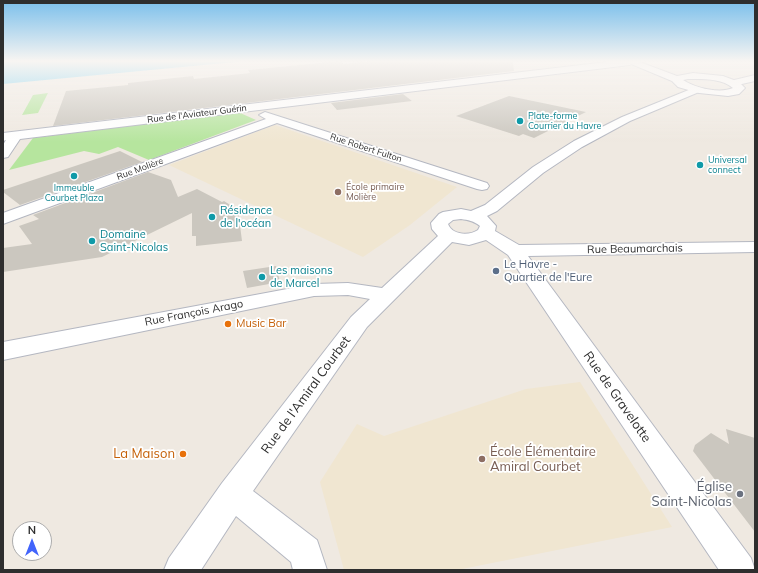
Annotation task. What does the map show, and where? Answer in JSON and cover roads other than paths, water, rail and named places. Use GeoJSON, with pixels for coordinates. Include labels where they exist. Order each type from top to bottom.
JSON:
{"type":"FeatureCollection","features":[{"type":"Feature","properties":{"kind":"main road"},"geometry":{"type":"LineString","coordinates":[[690,88],[696,90],[724,93],[740,90],[739,88]]}},
{"type":"Feature","properties":{"kind":"street","name":"Rue de l'Aviateur Guérin"},"geometry":{"type":"LineString","coordinates":[[3,137],[413,88]]}},
{"type":"Feature","properties":{"kind":"street"},"geometry":{"type":"LineString","coordinates":[[480,224],[455,214],[439,222],[441,229],[448,236],[462,239],[477,238],[480,224],[491,208],[538,170],[578,144],[626,119],[696,90]]}},
{"type":"Feature","properties":{"kind":"street","name":"Rue Robert Fulton"},"geometry":{"type":"LineString","coordinates":[[252,107],[253,111],[482,186]]}},
{"type":"Feature","properties":{"kind":"street","name":"Rue Molière"},"geometry":{"type":"LineString","coordinates":[[3,218],[277,119]]}},
{"type":"Feature","properties":{"kind":"street"},"geometry":{"type":"LineString","coordinates":[[3,154],[16,135]]}},
{"type":"Feature","properties":{"kind":"street","name":"Rue de Gravelotte"},"geometry":{"type":"LineString","coordinates":[[480,224],[515,250],[739,570]]}},
{"type":"Feature","properties":{"kind":"street","name":"Rue de l'Amiral Courbet"},"geometry":{"type":"LineString","coordinates":[[181,570],[233,494],[359,322],[448,236]]}},
{"type":"Feature","properties":{"kind":"street","name":"Rue Beaumarchais"},"geometry":{"type":"LineString","coordinates":[[515,250],[755,247]]}},
{"type":"Feature","properties":{"kind":"street","name":"Rue François Arago"},"geometry":{"type":"LineString","coordinates":[[3,351],[314,290],[348,289],[387,295]]}},
{"type":"Feature","properties":{"kind":"street"},"geometry":{"type":"LineString","coordinates":[[233,494],[306,552],[310,570]]}},
{"type":"Feature","properties":{"kind":"place","name":"Plate-forme Courrier du Havre"},"geometry":{"type":"Point","coordinates":[520,121]}},
{"type":"Feature","properties":{"kind":"place","name":"Universal connect"},"geometry":{"type":"Point","coordinates":[700,165]}},
{"type":"Feature","properties":{"kind":"place","name":"Immeuble Courbet Plaza"},"geometry":{"type":"Point","coordinates":[74,176]}},
{"type":"Feature","properties":{"kind":"place","name":"École primaire Molière"},"geometry":{"type":"Point","coordinates":[338,192]}},
{"type":"Feature","properties":{"kind":"place","name":"Résidence de l'océan"},"geometry":{"type":"Point","coordinates":[212,217]}},
{"type":"Feature","properties":{"kind":"place","name":"Domaine Saint-Nicolas"},"geometry":{"type":"Point","coordinates":[92,241]}},
{"type":"Feature","properties":{"kind":"place","name":"Le Havre - Quartier de l'Eure"},"geometry":{"type":"Point","coordinates":[496,271]}},
{"type":"Feature","properties":{"kind":"place","name":"Les maisons de Marcel"},"geometry":{"type":"Point","coordinates":[262,277]}},
{"type":"Feature","properties":{"kind":"place","name":"Music Bar"},"geometry":{"type":"Point","coordinates":[228,324]}},
{"type":"Feature","properties":{"kind":"place","name":"La Maison"},"geometry":{"type":"Point","coordinates":[183,454]}},
{"type":"Feature","properties":{"kind":"place","name":"École Élémentaire Amiral Courbet"},"geometry":{"type":"Point","coordinates":[482,459]}},
{"type":"Feature","properties":{"kind":"place","name":"Église Saint-Nicolas"},"geometry":{"type":"Point","coordinates":[740,494]}}]}
